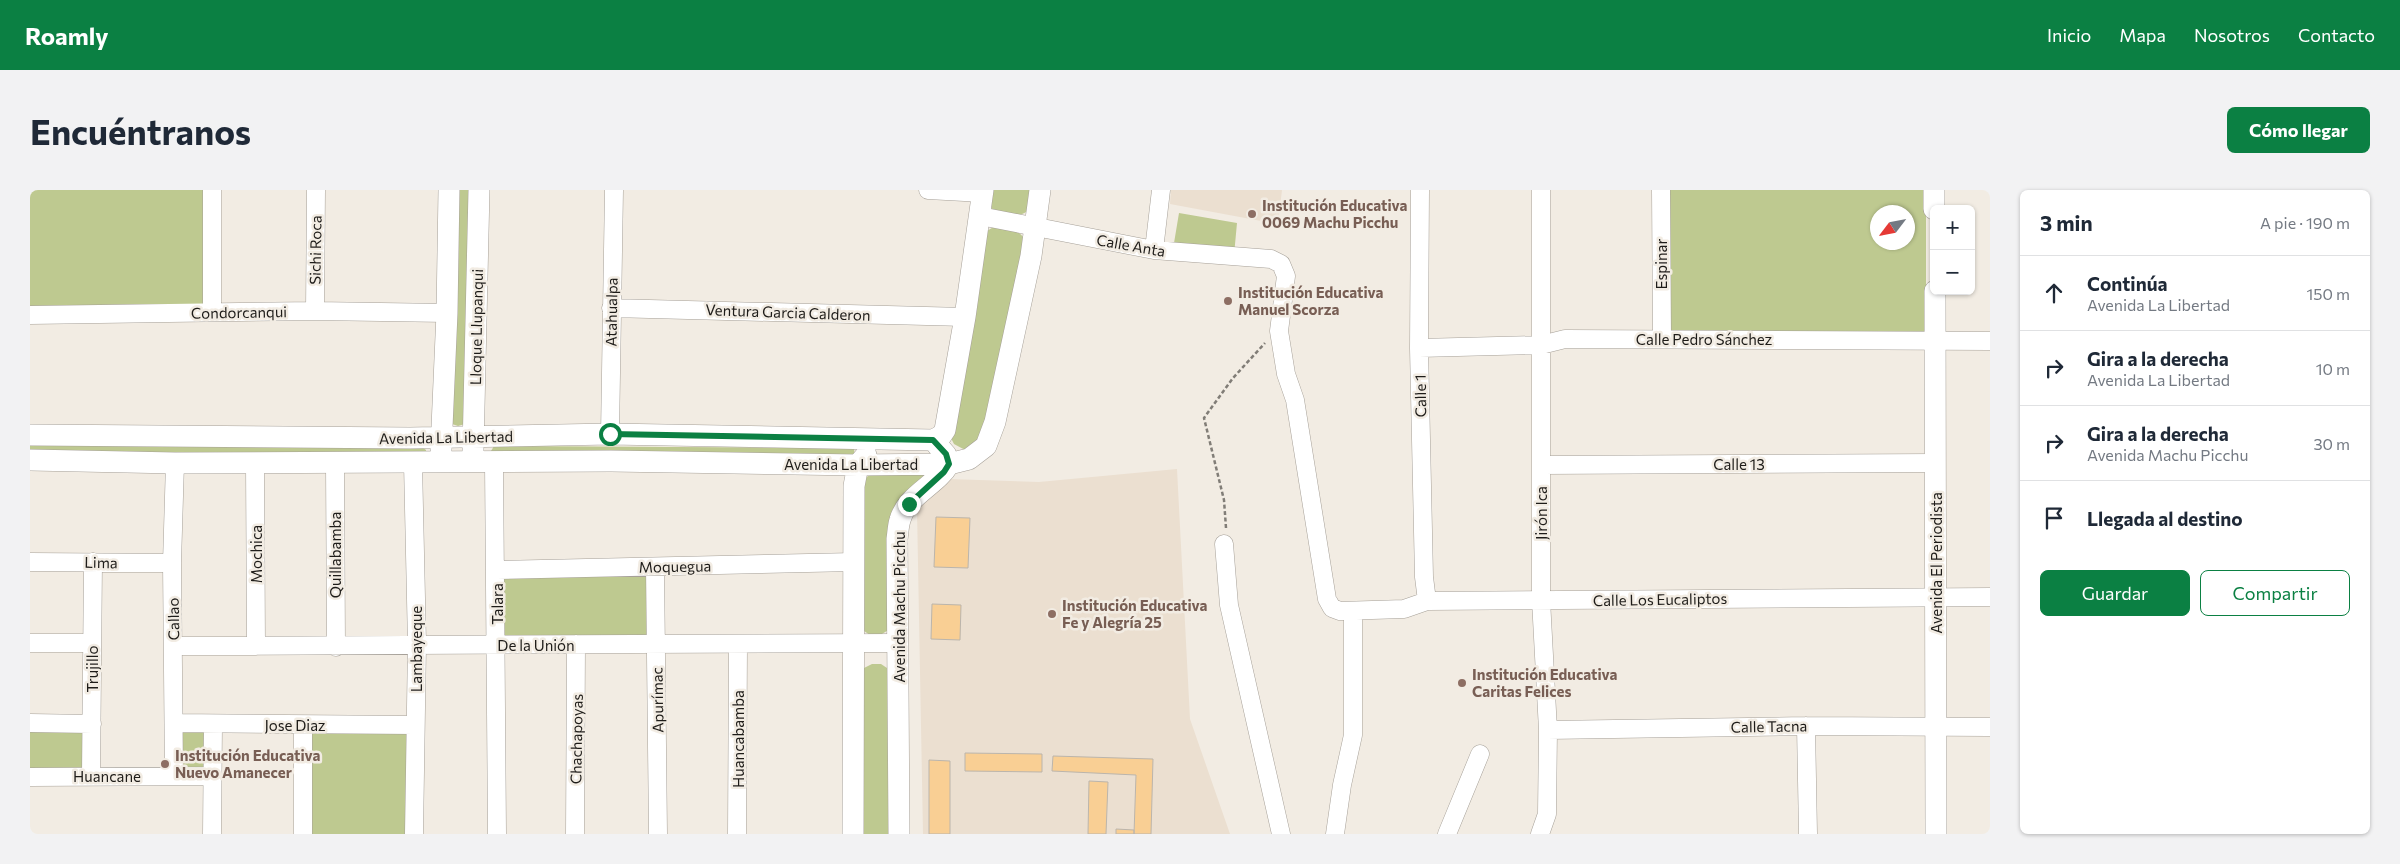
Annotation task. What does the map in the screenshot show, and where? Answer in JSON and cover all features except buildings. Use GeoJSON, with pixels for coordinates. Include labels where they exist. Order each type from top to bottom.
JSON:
{"type":"FeatureCollection","features":[{"type":"Feature","properties":{"kind":"street"},"geometry":{"type":"LineString","coordinates":[[212,190],[212,312]]}},
{"type":"Feature","properties":{"kind":"street","name":"Sichi Roca"},"geometry":{"type":"LineString","coordinates":[[315,311],[316,190]]}},
{"type":"Feature","properties":{"kind":"street","name":"Lloque Llupanqui"},"geometry":{"type":"LineString","coordinates":[[440,463],[447,313],[449,190]]}},
{"type":"Feature","properties":{"kind":"street","name":"Lloque Llupanqui"},"geometry":{"type":"LineString","coordinates":[[472,463],[479,190]]}},
{"type":"Feature","properties":{"kind":"street","name":"Atahualpa"},"geometry":{"type":"LineString","coordinates":[[610,434],[614,190]]}},
{"type":"Feature","properties":{"kind":"street"},"geometry":{"type":"LineString","coordinates":[[928,190],[983,192],[965,317],[945,430],[941,436],[933,440]]}},
{"type":"Feature","properties":{"kind":"street"},"geometry":{"type":"LineString","coordinates":[[949,464],[969,459],[986,446],[990,436],[1036,227],[1040,190]]}},
{"type":"Feature","properties":{"kind":"street"},"geometry":{"type":"LineString","coordinates":[[1154,250],[1161,190]]}},
{"type":"Feature","properties":{"kind":"street","name":"Calle 1"},"geometry":{"type":"LineString","coordinates":[[1420,190],[1420,348],[1424,577],[1427,601]]}},
{"type":"Feature","properties":{"kind":"street","name":"Jirón Ica"},"geometry":{"type":"LineString","coordinates":[[1540,834],[1547,814],[1548,730],[1541,600],[1541,190]]}},
{"type":"Feature","properties":{"kind":"street","name":"Espinar"},"geometry":{"type":"LineString","coordinates":[[1660,190],[1662,338]]}},
{"type":"Feature","properties":{"kind":"street"},"geometry":{"type":"LineString","coordinates":[[1934,190],[1934,205]]}},
{"type":"Feature","properties":{"kind":"street","name":"Calle Anta"},"geometry":{"type":"LineString","coordinates":[[980,216],[1154,250],[1271,259],[1282,264],[1286,276],[1279,331]]}},
{"type":"Feature","properties":{"kind":"street","name":"Avenida El Periodista"},"geometry":{"type":"LineString","coordinates":[[1935,295],[1936,834]]}},
{"type":"Feature","properties":{"kind":"street","name":"Ventura Garcia Calderon"},"geometry":{"type":"LineString","coordinates":[[611,308],[965,317]]}},
{"type":"Feature","properties":{"kind":"street","name":"Condorcanqui"},"geometry":{"type":"LineString","coordinates":[[30,315],[315,311],[447,313]]}},
{"type":"Feature","properties":{"kind":"street","name":"Calle Los Eucaliptos"},"geometry":{"type":"LineString","coordinates":[[1279,331],[1286,374],[1294,400],[1327,599],[1332,608],[1340,611],[1404,609],[1427,601],[1990,597]]}},
{"type":"Feature","properties":{"kind":"street","name":"Calle Pedro Sánchez"},"geometry":{"type":"LineString","coordinates":[[1420,348],[1541,346],[1565,339],[1935,339],[1990,341]]}},
{"type":"Feature","properties":{"kind":"street","name":"Avenida La Libertad"},"geometry":{"type":"LineString","coordinates":[[30,435],[473,437],[610,434],[933,440],[946,454],[949,464],[858,465],[612,461],[175,463],[30,460]]}},
{"type":"Feature","properties":{"kind":"street"},"geometry":{"type":"LineString","coordinates":[[853,834],[854,486],[858,465],[867,454],[887,440]]}},
{"type":"Feature","properties":{"kind":"street","name":"Mochica"},"geometry":{"type":"LineString","coordinates":[[255,462],[256,646]]}},
{"type":"Feature","properties":{"kind":"street","name":"Callao"},"geometry":{"type":"LineString","coordinates":[[174,776],[172,563],[175,463]]}},
{"type":"Feature","properties":{"kind":"street","name":"Quillabamba"},"geometry":{"type":"LineString","coordinates":[[334,463],[336,646]]}},
{"type":"Feature","properties":{"kind":"street","name":"Lambayeque"},"geometry":{"type":"LineString","coordinates":[[413,463],[417,644],[414,834]]}},
{"type":"Feature","properties":{"kind":"street","name":"Talara"},"geometry":{"type":"LineString","coordinates":[[494,463],[497,570],[497,834]]}},
{"type":"Feature","properties":{"kind":"street","name":"Calle 13"},"geometry":{"type":"LineString","coordinates":[[1541,465],[1936,463]]}},
{"type":"Feature","properties":{"kind":"street","name":"Avenida Machu Picchu"},"geometry":{"type":"LineString","coordinates":[[899,834],[897,539],[900,518],[909,504],[944,472],[949,464]]}},
{"type":"Feature","properties":{"kind":"street"},"geometry":{"type":"LineString","coordinates":[[1224,544],[1229,605],[1281,834]]}},
{"type":"Feature","properties":{"kind":"street","name":"Lima"},"geometry":{"type":"LineString","coordinates":[[30,562],[172,563]]}},
{"type":"Feature","properties":{"kind":"street","name":"Trujillo"},"geometry":{"type":"LineString","coordinates":[[92,775],[93,562]]}},
{"type":"Feature","properties":{"kind":"street","name":"Moquegua"},"geometry":{"type":"LineString","coordinates":[[497,570],[854,562]]}},
{"type":"Feature","properties":{"kind":"street","name":"Apurímac"},"geometry":{"type":"LineString","coordinates":[[655,567],[658,834]]}},
{"type":"Feature","properties":{"kind":"street"},"geometry":{"type":"LineString","coordinates":[[1336,834],[1342,785],[1353,735],[1354,611]]}},
{"type":"Feature","properties":{"kind":"street"},"geometry":{"type":"LineString","coordinates":[[30,643],[92,642]]}},
{"type":"Feature","properties":{"kind":"street","name":"De la Unión"},"geometry":{"type":"LineString","coordinates":[[173,646],[898,643]]}},
{"type":"Feature","properties":{"kind":"street","name":"Chachapoyas"},"geometry":{"type":"LineString","coordinates":[[575,834],[576,644]]}},
{"type":"Feature","properties":{"kind":"street","name":"Huancabamba"},"geometry":{"type":"LineString","coordinates":[[737,834],[738,644]]}},
{"type":"Feature","properties":{"kind":"street"},"geometry":{"type":"LineString","coordinates":[[30,723],[92,724]]}},
{"type":"Feature","properties":{"kind":"street","name":"Jose Diaz"},"geometry":{"type":"LineString","coordinates":[[174,724],[415,725]]}},
{"type":"Feature","properties":{"kind":"street"},"geometry":{"type":"LineString","coordinates":[[212,834],[213,724]]}},
{"type":"Feature","properties":{"kind":"street"},"geometry":{"type":"LineString","coordinates":[[303,834],[304,726]]}},
{"type":"Feature","properties":{"kind":"street"},"geometry":{"type":"LineString","coordinates":[[1806,726],[1808,834]]}},
{"type":"Feature","properties":{"kind":"street","name":"Calle Tacna"},"geometry":{"type":"LineString","coordinates":[[1548,730],[1806,726],[1990,727]]}},
{"type":"Feature","properties":{"kind":"street"},"geometry":{"type":"LineString","coordinates":[[1447,834],[1480,754]]}},
{"type":"Feature","properties":{"kind":"street","name":"Huancane"},"geometry":{"type":"LineString","coordinates":[[30,777],[92,775],[213,776]]}},
{"type":"Feature","properties":{"kind":"path"},"geometry":{"type":"LineString","coordinates":[[1224,544],[1226,524],[1224,500],[1204,418],[1233,378],[1258,349],[1279,331]]}},
{"type":"Feature","properties":{"kind":"shaded area","name":"Institución Educativa 0069 Machu Picchu"},"geometry":{"type":"Polygon","coordinates":[[[1171,190],[1282,190],[1278,224],[1170,204],[1171,190]]]}},
{"type":"Feature","properties":{"kind":"shaded area","name":"Institución Educativa Fe y Alegría 25"},"geometry":{"type":"Polygon","coordinates":[[[1177,469],[1190,719],[1230,834],[923,834],[917,509],[948,479],[1039,482],[1177,469]]]}},
{"type":"Feature","properties":{"kind":"green space"},"geometry":{"type":"Polygon","coordinates":[[[30,190],[209,190],[208,307],[30,308],[30,190]]]}},
{"type":"Feature","properties":{"kind":"green space"},"geometry":{"type":"Polygon","coordinates":[[[455,190],[474,190],[465,424],[458,426],[452,424],[455,190]]]}},
{"type":"Feature","properties":{"kind":"green space"},"geometry":{"type":"Polygon","coordinates":[[[987,190],[1034,190],[1033,207],[1018,215],[1002,215],[991,207],[987,190]]]}},
{"type":"Feature","properties":{"kind":"green space"},"geometry":{"type":"Polygon","coordinates":[[[1669,190],[1926,190],[1926,333],[1670,333],[1669,190]]]}},
{"type":"Feature","properties":{"kind":"green space"},"geometry":{"type":"Polygon","coordinates":[[[1179,213],[1237,223],[1234,255],[1174,243],[1179,213]]]}},
{"type":"Feature","properties":{"kind":"green space"},"geometry":{"type":"Polygon","coordinates":[[[995,226],[1010,229],[1022,235],[1027,244],[985,436],[967,451],[954,444],[951,438],[987,231],[995,226]]]}},
{"type":"Feature","properties":{"kind":"green space"},"geometry":{"type":"Polygon","coordinates":[[[30,441],[422,447],[426,450],[426,457],[30,456],[30,441]]]}},
{"type":"Feature","properties":{"kind":"green space"},"geometry":{"type":"Polygon","coordinates":[[[494,446],[854,448],[855,459],[491,451],[494,446]]]}},
{"type":"Feature","properties":{"kind":"green space"},"geometry":{"type":"Polygon","coordinates":[[[877,471],[928,472],[911,488],[890,629],[877,637],[864,631],[863,479],[877,471]]]}},
{"type":"Feature","properties":{"kind":"green space"},"geometry":{"type":"Polygon","coordinates":[[[650,571],[651,640],[501,638],[502,575],[650,571]]]}},
{"type":"Feature","properties":{"kind":"green space"},"geometry":{"type":"Polygon","coordinates":[[[872,664],[881,664],[887,668],[892,834],[860,834],[864,668],[872,664]]]}},
{"type":"Feature","properties":{"kind":"green space"},"geometry":{"type":"Polygon","coordinates":[[[88,727],[88,772],[30,773],[30,728],[88,727]]]}},
{"type":"Feature","properties":{"kind":"green space"},"geometry":{"type":"Polygon","coordinates":[[[413,729],[411,834],[307,834],[307,730],[413,729]]]}},
{"type":"Feature","properties":{"kind":"green space"},"geometry":{"type":"Polygon","coordinates":[[[178,730],[210,730],[210,772],[178,772],[178,730]]]}},
{"type":"Feature","properties":{"kind":"place","name":"Institución Educativa 0069 Machu Picchu"},"geometry":{"type":"Point","coordinates":[1252,214]}},
{"type":"Feature","properties":{"kind":"place","name":"Institución Educativa Manuel Scorza"},"geometry":{"type":"Point","coordinates":[1228,301]}},
{"type":"Feature","properties":{"kind":"place","name":"Institución Educativa Fe y Alegría 25"},"geometry":{"type":"Point","coordinates":[1052,614]}},
{"type":"Feature","properties":{"kind":"place","name":"Institución Educativa Caritas Felices"},"geometry":{"type":"Point","coordinates":[1462,683]}},
{"type":"Feature","properties":{"kind":"place","name":"Institución Educativa Nuevo Amanecer"},"geometry":{"type":"Point","coordinates":[165,764]}},
{"type":"Feature","properties":{"kind":"route"},"geometry":{"type":"LineString","coordinates":[[610,434],[933,440],[946,454],[949,464],[944,472],[909,504]]}}]}
